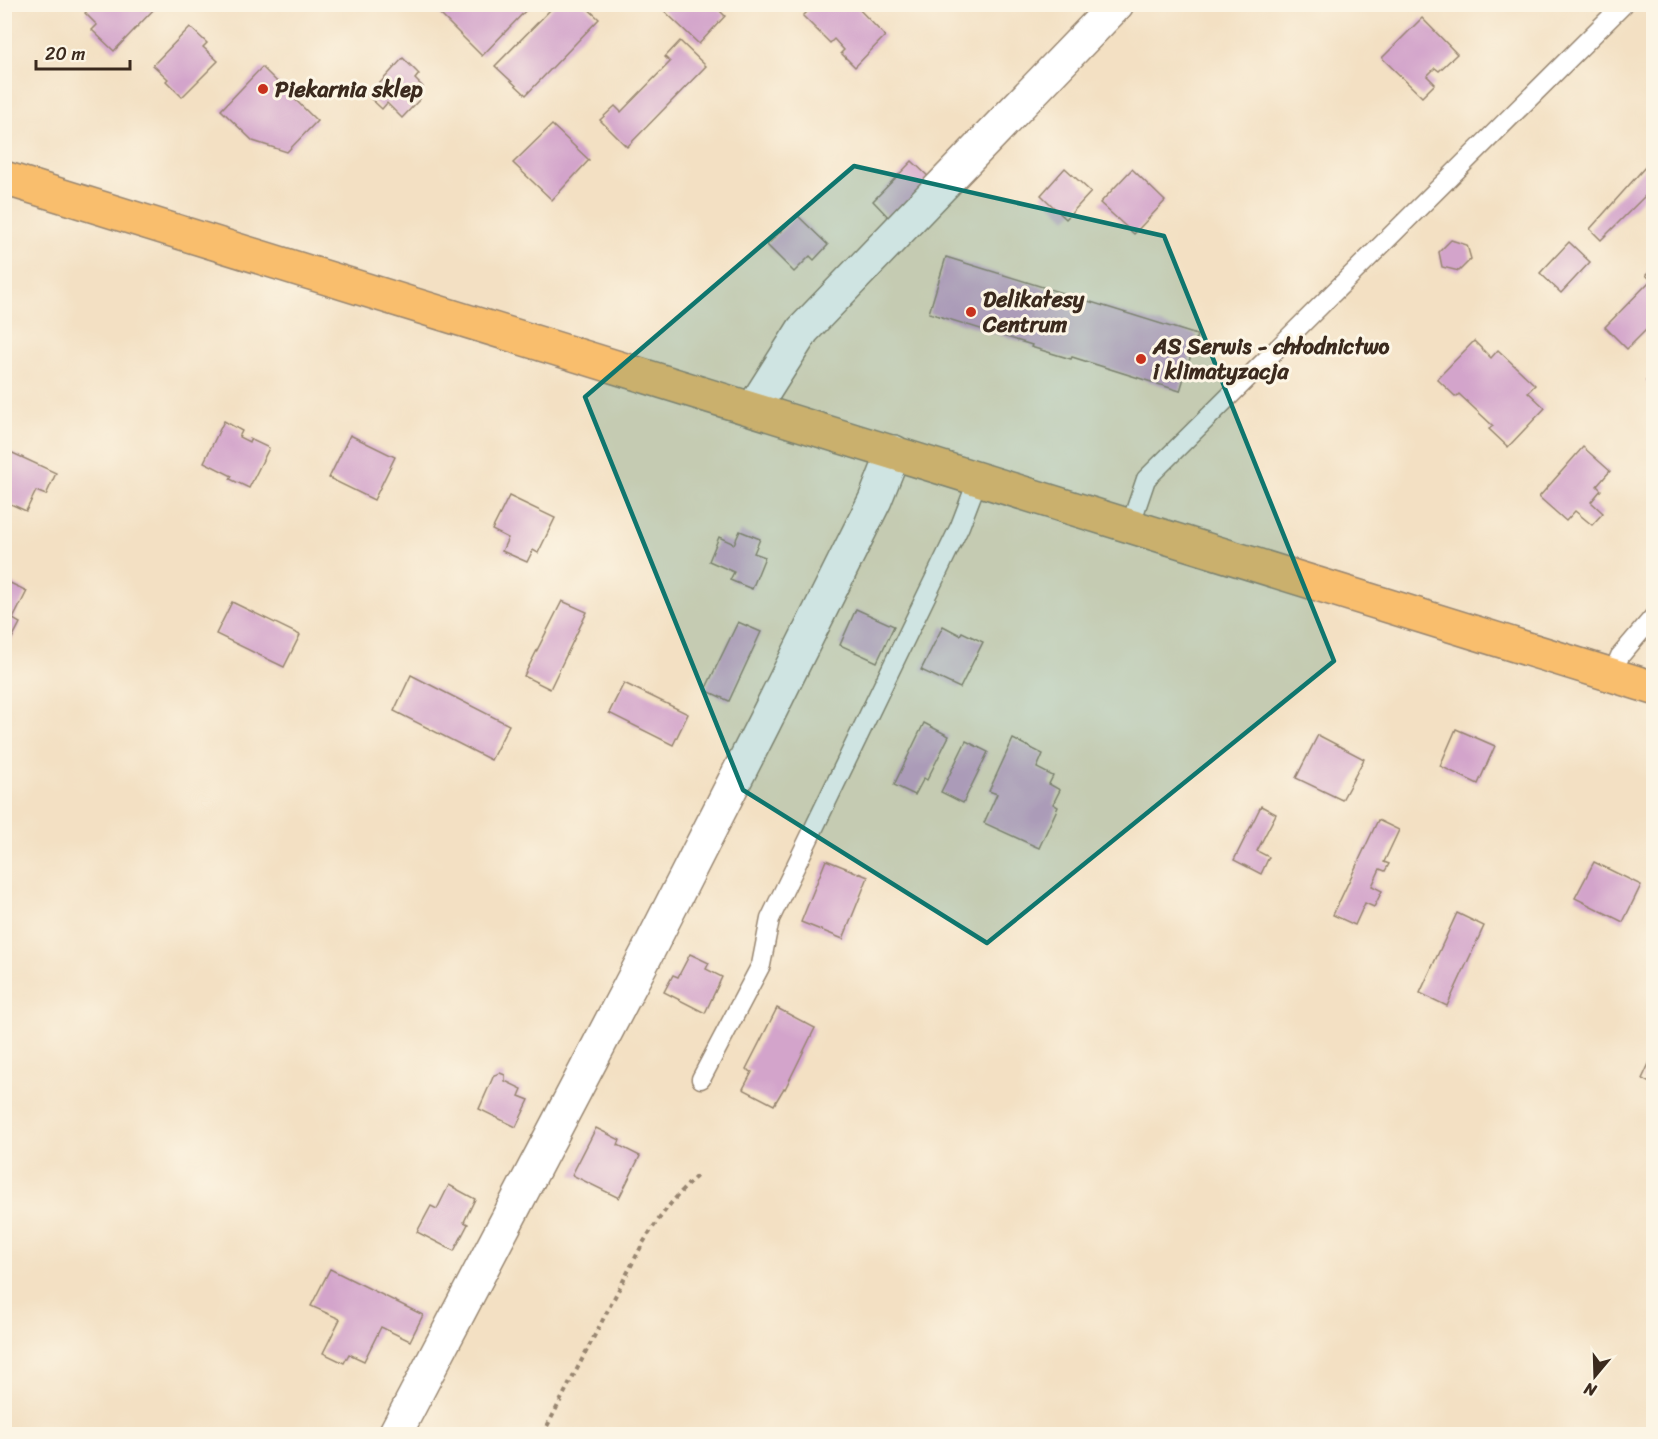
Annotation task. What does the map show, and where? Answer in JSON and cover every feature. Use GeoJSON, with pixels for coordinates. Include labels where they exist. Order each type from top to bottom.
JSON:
{"type":"FeatureCollection","features":[{"type":"Feature","properties":{"kind":"main road"},"geometry":{"type":"LineString","coordinates":[[4,178],[1653,688]]}},
{"type":"Feature","properties":{"kind":"street"},"geometry":{"type":"LineString","coordinates":[[753,409],[803,330],[1117,4]]}},
{"type":"Feature","properties":{"kind":"street"},"geometry":{"type":"LineString","coordinates":[[395,1434],[748,754],[875,500],[894,452]]}},
{"type":"Feature","properties":{"kind":"lane"},"geometry":{"type":"LineString","coordinates":[[1130,526],[1146,479],[1624,4]]}},
{"type":"Feature","properties":{"kind":"lane"},"geometry":{"type":"LineString","coordinates":[[701,1079],[761,965],[770,918],[960,526],[978,479]]}},
{"type":"Feature","properties":{"kind":"lane"},"geometry":{"type":"LineString","coordinates":[[1612,675],[1620,656],[1653,616]]}},
{"type":"Feature","properties":{"kind":"path"},"geometry":{"type":"LineString","coordinates":[[543,1434],[643,1243],[658,1218],[676,1196],[698,1175]]}},
{"type":"Feature","properties":{"kind":"highlighted area"},"geometry":{"type":"Polygon","coordinates":[[[854,166],[1164,236],[1334,661],[987,943],[743,790],[585,397],[854,166]]]}},
{"type":"Feature","properties":{"kind":"building"},"geometry":{"type":"Polygon","coordinates":[[[90,4],[153,4],[156,7],[114,51],[92,30],[97,25],[85,13],[92,6],[90,4]]]}},
{"type":"Feature","properties":{"kind":"building"},"geometry":{"type":"Polygon","coordinates":[[[430,4],[532,4],[482,56],[430,4]]]}},
{"type":"Feature","properties":{"kind":"building"},"geometry":{"type":"Polygon","coordinates":[[[556,4],[583,4],[599,19],[526,95],[495,66],[556,4]]]}},
{"type":"Feature","properties":{"kind":"building"},"geometry":{"type":"Polygon","coordinates":[[[657,4],[713,4],[725,16],[699,44],[657,4]]]}},
{"type":"Feature","properties":{"kind":"building"},"geometry":{"type":"Polygon","coordinates":[[[815,4],[854,4],[885,36],[855,67],[841,53],[844,50],[834,39],[830,43],[803,16],[815,4]]]}},
{"type":"Feature","properties":{"kind":"building"},"geometry":{"type":"Polygon","coordinates":[[[1422,18],[1457,54],[1439,71],[1435,68],[1427,76],[1435,84],[1422,97],[1382,58],[1422,18]]]}},
{"type":"Feature","properties":{"kind":"building"},"geometry":{"type":"Polygon","coordinates":[[[190,27],[207,43],[203,47],[218,61],[182,97],[153,65],[190,27]]]}},
{"type":"Feature","properties":{"kind":"building"},"geometry":{"type":"Polygon","coordinates":[[[680,41],[706,66],[627,147],[600,120],[615,106],[621,112],[670,62],[665,57],[680,41]]]}},
{"type":"Feature","properties":{"kind":"building"},"geometry":{"type":"Polygon","coordinates":[[[403,58],[419,74],[415,79],[423,87],[416,95],[420,99],[402,118],[387,103],[382,109],[368,96],[403,58]]]}},
{"type":"Feature","properties":{"kind":"building","name":"Piekarnia sklep"},"geometry":{"type":"Polygon","coordinates":[[[262,67],[317,121],[287,152],[253,141],[221,110],[262,67]]]}},
{"type":"Feature","properties":{"kind":"building"},"geometry":{"type":"Polygon","coordinates":[[[552,125],[589,160],[552,200],[513,163],[552,125]]]}},
{"type":"Feature","properties":{"kind":"building"},"geometry":{"type":"Polygon","coordinates":[[[1654,157],[1654,187],[1601,240],[1590,229],[1654,157]]]}},
{"type":"Feature","properties":{"kind":"building"},"geometry":{"type":"Polygon","coordinates":[[[912,161],[932,180],[892,221],[873,201],[912,161]]]}},
{"type":"Feature","properties":{"kind":"building"},"geometry":{"type":"Polygon","coordinates":[[[1065,168],[1091,192],[1066,219],[1041,195],[1065,168]]]}},
{"type":"Feature","properties":{"kind":"building"},"geometry":{"type":"Polygon","coordinates":[[[1132,169],[1165,201],[1134,234],[1100,203],[1132,169]]]}},
{"type":"Feature","properties":{"kind":"building"},"geometry":{"type":"Polygon","coordinates":[[[797,215],[828,245],[814,260],[810,256],[794,272],[767,245],[797,215]]]}},
{"type":"Feature","properties":{"kind":"building"},"geometry":{"type":"Polygon","coordinates":[[[1451,240],[1467,245],[1471,259],[1459,271],[1442,267],[1439,252],[1451,240]]]}},
{"type":"Feature","properties":{"kind":"building"},"geometry":{"type":"Polygon","coordinates":[[[1569,242],[1590,262],[1561,293],[1540,273],[1569,242]]]}},
{"type":"Feature","properties":{"kind":"building"},"geometry":{"type":"Polygon","coordinates":[[[946,257],[1197,335],[1180,391],[1072,357],[1071,359],[1031,347],[1032,345],[929,313],[946,257]]]}},
{"type":"Feature","properties":{"kind":"building"},"geometry":{"type":"Polygon","coordinates":[[[1654,268],[1654,322],[1627,349],[1605,327],[1651,280],[1646,275],[1654,268]]]}},
{"type":"Feature","properties":{"kind":"building"},"geometry":{"type":"Polygon","coordinates":[[[1474,341],[1491,358],[1498,350],[1535,385],[1528,392],[1545,408],[1508,447],[1489,429],[1493,426],[1459,394],[1456,397],[1437,379],[1474,341]]]}},
{"type":"Feature","properties":{"kind":"building"},"geometry":{"type":"Polygon","coordinates":[[[1654,373],[1654,388],[1646,381],[1654,373]]]}},
{"type":"Feature","properties":{"kind":"building"},"geometry":{"type":"Polygon","coordinates":[[[224,421],[242,431],[239,437],[249,442],[250,439],[269,448],[249,488],[230,479],[232,476],[204,462],[224,421]]]}},
{"type":"Feature","properties":{"kind":"building"},"geometry":{"type":"Polygon","coordinates":[[[350,435],[395,457],[374,500],[329,478],[350,435]]]}},
{"type":"Feature","properties":{"kind":"building"},"geometry":{"type":"Polygon","coordinates":[[[1583,447],[1610,471],[1597,486],[1601,490],[1591,502],[1603,513],[1592,525],[1575,511],[1566,521],[1539,497],[1583,447]]]}},
{"type":"Feature","properties":{"kind":"building"},"geometry":{"type":"Polygon","coordinates":[[[4,449],[56,473],[46,495],[36,491],[26,511],[4,501],[4,449]]]}},
{"type":"Feature","properties":{"kind":"building"},"geometry":{"type":"Polygon","coordinates":[[[509,496],[555,518],[538,553],[533,550],[527,562],[502,551],[508,538],[492,530],[509,496]]]}},
{"type":"Feature","properties":{"kind":"building"},"geometry":{"type":"Polygon","coordinates":[[[740,531],[760,539],[754,553],[765,557],[752,589],[730,580],[734,572],[709,561],[719,537],[734,544],[740,531]]]}},
{"type":"Feature","properties":{"kind":"building"},"geometry":{"type":"Polygon","coordinates":[[[4,580],[27,591],[13,619],[20,623],[8,646],[4,644],[4,580]]]}},
{"type":"Feature","properties":{"kind":"building"},"geometry":{"type":"Polygon","coordinates":[[[562,601],[587,612],[550,689],[524,676],[562,601]]]}},
{"type":"Feature","properties":{"kind":"building"},"geometry":{"type":"Polygon","coordinates":[[[232,602],[300,635],[284,667],[216,634],[232,602]]]}},
{"type":"Feature","properties":{"kind":"building"},"geometry":{"type":"Polygon","coordinates":[[[856,609],[894,626],[877,662],[840,645],[856,609]]]}},
{"type":"Feature","properties":{"kind":"building"},"geometry":{"type":"Polygon","coordinates":[[[738,622],[761,632],[729,701],[705,690],[738,622]]]}},
{"type":"Feature","properties":{"kind":"building"},"geometry":{"type":"Polygon","coordinates":[[[943,626],[960,635],[962,632],[983,642],[960,688],[921,670],[943,626]]]}},
{"type":"Feature","properties":{"kind":"building"},"geometry":{"type":"Polygon","coordinates":[[[411,675],[509,725],[491,760],[394,711],[411,675]]]}},
{"type":"Feature","properties":{"kind":"building"},"geometry":{"type":"Polygon","coordinates":[[[624,683],[688,714],[673,745],[609,713],[624,683]]]}},
{"type":"Feature","properties":{"kind":"building"},"geometry":{"type":"Polygon","coordinates":[[[924,723],[949,736],[927,780],[924,778],[915,795],[894,785],[924,723]]]}},
{"type":"Feature","properties":{"kind":"building"},"geometry":{"type":"Polygon","coordinates":[[[1456,729],[1495,746],[1478,784],[1440,766],[1456,729]]]}},
{"type":"Feature","properties":{"kind":"building"},"geometry":{"type":"Polygon","coordinates":[[[1318,735],[1364,759],[1342,800],[1296,778],[1318,735]]]}},
{"type":"Feature","properties":{"kind":"building"},"geometry":{"type":"Polygon","coordinates":[[[1013,739],[1043,754],[1037,768],[1053,776],[1049,784],[1060,790],[1053,804],[1058,807],[1039,848],[984,823],[997,794],[989,791],[1013,739]]]}},
{"type":"Feature","properties":{"kind":"building"},"geometry":{"type":"Polygon","coordinates":[[[966,741],[988,752],[963,803],[941,792],[966,741]]]}},
{"type":"Feature","properties":{"kind":"building"},"geometry":{"type":"Polygon","coordinates":[[[1261,806],[1276,814],[1257,851],[1269,857],[1261,874],[1234,860],[1261,806]]]}},
{"type":"Feature","properties":{"kind":"building"},"geometry":{"type":"Polygon","coordinates":[[[1378,820],[1399,830],[1384,862],[1389,864],[1385,871],[1380,869],[1372,886],[1382,891],[1374,907],[1365,903],[1355,925],[1333,915],[1378,820]]]}},
{"type":"Feature","properties":{"kind":"building"},"geometry":{"type":"Polygon","coordinates":[[[826,860],[868,877],[843,939],[801,922],[826,860]]]}},
{"type":"Feature","properties":{"kind":"building"},"geometry":{"type":"Polygon","coordinates":[[[1594,862],[1641,885],[1623,922],[1575,898],[1594,862]]]}},
{"type":"Feature","properties":{"kind":"building"},"geometry":{"type":"Polygon","coordinates":[[[1457,913],[1484,926],[1447,1006],[1420,993],[1457,913]]]}},
{"type":"Feature","properties":{"kind":"building"},"geometry":{"type":"Polygon","coordinates":[[[690,954],[709,963],[706,969],[722,977],[705,1013],[664,992],[673,975],[678,977],[690,954]]]}},
{"type":"Feature","properties":{"kind":"building"},"geometry":{"type":"Polygon","coordinates":[[[777,1008],[815,1028],[785,1089],[774,1105],[743,1089],[752,1072],[746,1069],[777,1008]]]}},
{"type":"Feature","properties":{"kind":"building"},"geometry":{"type":"Polygon","coordinates":[[[1654,1053],[1654,1085],[1642,1079],[1654,1053]]]}},
{"type":"Feature","properties":{"kind":"building"},"geometry":{"type":"Polygon","coordinates":[[[500,1073],[505,1075],[505,1081],[522,1089],[519,1096],[529,1100],[516,1127],[479,1109],[494,1075],[500,1073]]]}},
{"type":"Feature","properties":{"kind":"building"},"geometry":{"type":"Polygon","coordinates":[[[596,1128],[620,1140],[618,1145],[640,1156],[619,1198],[572,1175],[596,1128]]]}},
{"type":"Feature","properties":{"kind":"building"},"geometry":{"type":"Polygon","coordinates":[[[449,1185],[475,1199],[464,1222],[468,1224],[454,1251],[417,1232],[431,1206],[437,1209],[449,1185]]]}},
{"type":"Feature","properties":{"kind":"building"},"geometry":{"type":"Polygon","coordinates":[[[330,1269],[423,1315],[410,1341],[381,1327],[364,1361],[349,1354],[344,1363],[323,1353],[340,1319],[311,1306],[330,1269]]]}},
{"type":"Feature","properties":{"kind":"place","name":"Piekarnia sklep"},"geometry":{"type":"Point","coordinates":[263,89]}},
{"type":"Feature","properties":{"kind":"place","name":"Delikatesy Centrum"},"geometry":{"type":"Point","coordinates":[971,312]}},
{"type":"Feature","properties":{"kind":"place","name":"AS Serwis - chłodnictwo i klimatyzacja"},"geometry":{"type":"Point","coordinates":[1141,359]}}]}
